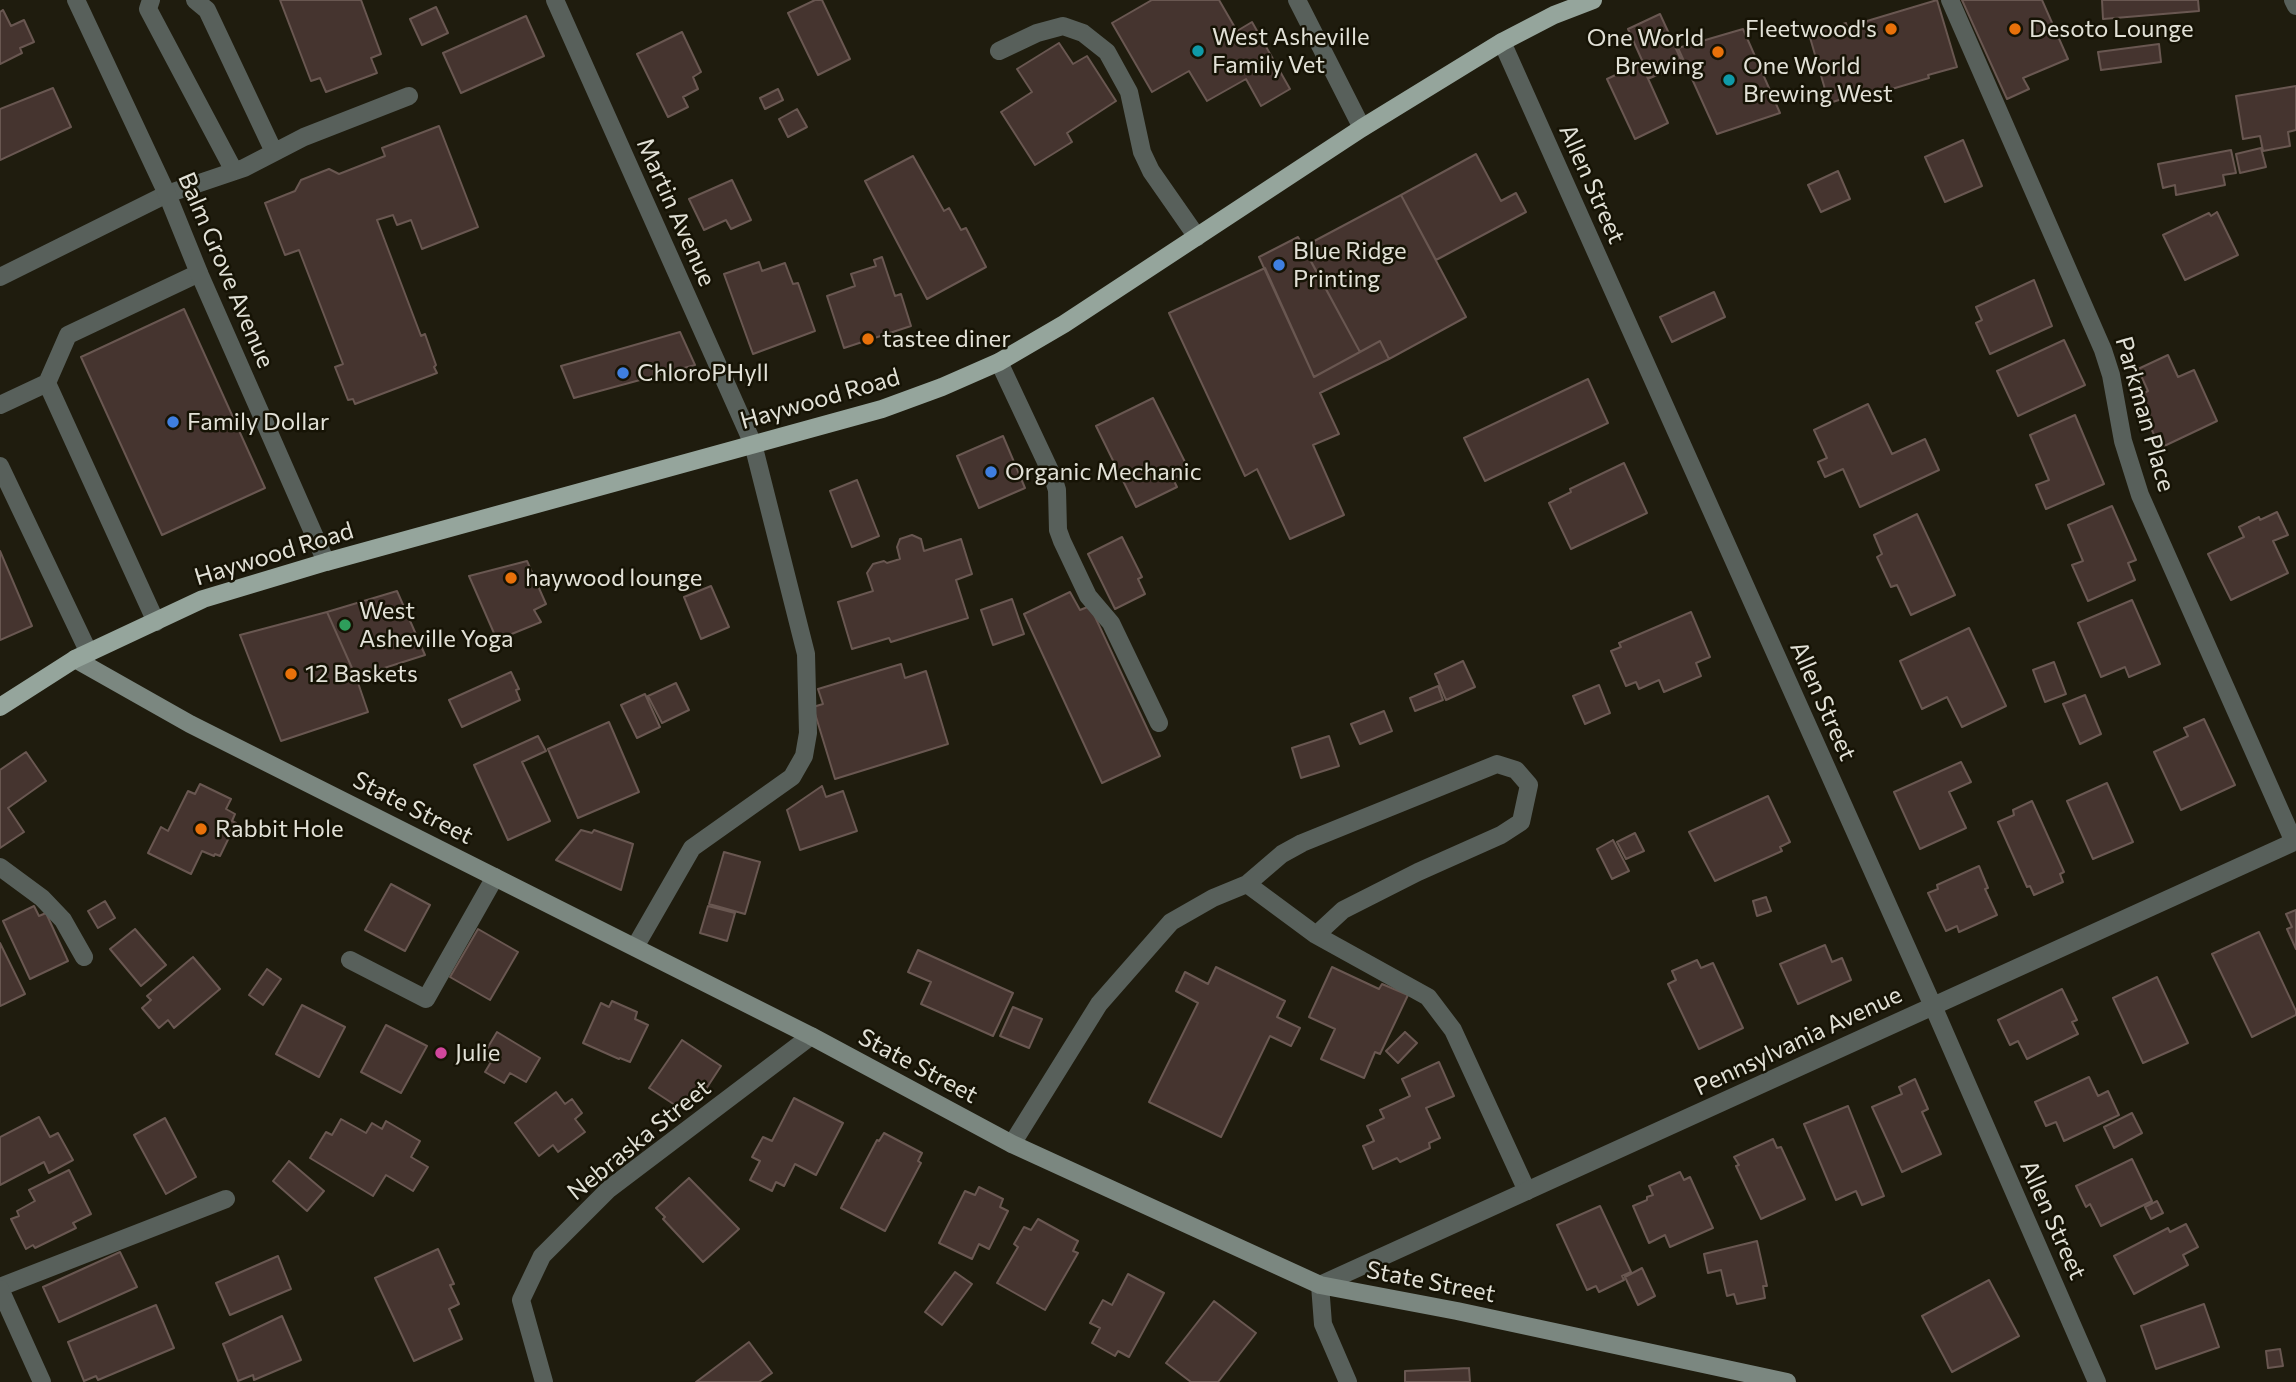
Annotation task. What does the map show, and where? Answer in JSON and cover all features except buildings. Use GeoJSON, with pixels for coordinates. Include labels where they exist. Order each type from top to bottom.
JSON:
{"type":"FeatureCollection","features":[{"type":"Feature","properties":{"kind":"main road","name":"Haywood Road"},"geometry":{"type":"LineString","coordinates":[[0,707],[82,656],[203,599],[326,562],[882,409],[999,362],[1064,324],[1362,128],[1502,42],[1554,15],[1592,0]]}},
{"type":"Feature","properties":{"kind":"street","name":"Balm Grove Avenue"},"geometry":{"type":"LineString","coordinates":[[76,0],[167,194],[326,562]]}},
{"type":"Feature","properties":{"kind":"street"},"geometry":{"type":"LineString","coordinates":[[150,0],[148,9],[234,172]]}},
{"type":"Feature","properties":{"kind":"street"},"geometry":{"type":"LineString","coordinates":[[195,0],[207,10],[274,152]]}},
{"type":"Feature","properties":{"kind":"street","name":"Martin Avenue"},"geometry":{"type":"LineString","coordinates":[[555,0],[752,444],[806,654],[808,733],[804,756],[792,778],[692,848],[635,947]]}},
{"type":"Feature","properties":{"kind":"street"},"geometry":{"type":"LineString","coordinates":[[1297,0],[1362,128]]}},
{"type":"Feature","properties":{"kind":"street","name":"Parkman Place"},"geometry":{"type":"LineString","coordinates":[[1950,0],[2103,350],[2111,375],[2123,441],[2140,495],[2295,841]]}},
{"type":"Feature","properties":{"kind":"street"},"geometry":{"type":"LineString","coordinates":[[2293,0],[2296,6]]}},
{"type":"Feature","properties":{"kind":"street"},"geometry":{"type":"LineString","coordinates":[[999,51],[1037,33],[1063,26],[1083,33],[1107,52],[1129,92],[1142,152],[1151,171],[1197,237]]}},
{"type":"Feature","properties":{"kind":"street","name":"Allen Street"},"geometry":{"type":"LineString","coordinates":[[1502,42],[1933,1006],[2097,1382]]}},
{"type":"Feature","properties":{"kind":"street"},"geometry":{"type":"LineString","coordinates":[[0,277],[167,194],[234,172],[303,137],[409,96]]}},
{"type":"Feature","properties":{"kind":"street"},"geometry":{"type":"LineString","coordinates":[[0,405],[47,383],[68,335],[199,273]]}},
{"type":"Feature","properties":{"kind":"street"},"geometry":{"type":"LineString","coordinates":[[999,362],[1053,477],[1058,530],[1062,541],[1088,596],[1111,623],[1159,723]]}},
{"type":"Feature","properties":{"kind":"street"},"geometry":{"type":"LineString","coordinates":[[47,383],[156,622]]}},
{"type":"Feature","properties":{"kind":"street"},"geometry":{"type":"LineString","coordinates":[[0,466],[82,656]]}},
{"type":"Feature","properties":{"kind":"street","name":"State Street"},"geometry":{"type":"LineString","coordinates":[[82,656],[191,724],[811,1036],[1012,1144],[1320,1285],[1457,1311],[1787,1382]]}},
{"type":"Feature","properties":{"kind":"street"},"geometry":{"type":"LineString","coordinates":[[1012,1144],[1099,1004],[1171,922],[1213,898],[1247,884],[1282,854],[1302,842],[1497,764],[1516,770],[1529,785],[1521,822],[1502,835],[1418,872],[1343,910],[1316,934]]}},
{"type":"Feature","properties":{"kind":"street","name":"Pennsylvania Avenue"},"geometry":{"type":"LineString","coordinates":[[1320,1285],[2295,841]]}},
{"type":"Feature","properties":{"kind":"street"},"geometry":{"type":"LineString","coordinates":[[0,867],[41,898],[63,920],[84,957]]}},
{"type":"Feature","properties":{"kind":"street"},"geometry":{"type":"LineString","coordinates":[[349,960],[426,999],[495,877]]}},
{"type":"Feature","properties":{"kind":"street"},"geometry":{"type":"LineString","coordinates":[[1247,884],[1316,934],[1428,997],[1453,1030],[1527,1191]]}},
{"type":"Feature","properties":{"kind":"street","name":"Nebraska Street"},"geometry":{"type":"LineString","coordinates":[[544,1382],[521,1300],[542,1256],[609,1189],[811,1036]]}},
{"type":"Feature","properties":{"kind":"street"},"geometry":{"type":"LineString","coordinates":[[42,1382],[0,1288],[226,1199]]}},
{"type":"Feature","properties":{"kind":"street"},"geometry":{"type":"LineString","coordinates":[[1320,1285],[1323,1324],[1348,1382]]}},
{"type":"Feature","properties":{"kind":"place","name":"Fleetwood's"},"geometry":{"type":"Point","coordinates":[1891,29]}},
{"type":"Feature","properties":{"kind":"place","name":"Desoto Lounge"},"geometry":{"type":"Point","coordinates":[2015,29]}},
{"type":"Feature","properties":{"kind":"place","name":"West Asheville Family Vet"},"geometry":{"type":"Point","coordinates":[1198,51]}},
{"type":"Feature","properties":{"kind":"place","name":"One World Brewing"},"geometry":{"type":"Point","coordinates":[1718,52]}},
{"type":"Feature","properties":{"kind":"place","name":"One World Brewing West"},"geometry":{"type":"Point","coordinates":[1729,80]}},
{"type":"Feature","properties":{"kind":"place","name":"Blue Ridge Printing"},"geometry":{"type":"Point","coordinates":[1279,265]}},
{"type":"Feature","properties":{"kind":"place","name":"tastee diner"},"geometry":{"type":"Point","coordinates":[868,339]}},
{"type":"Feature","properties":{"kind":"place","name":"ChloroPHyll"},"geometry":{"type":"Point","coordinates":[623,373]}},
{"type":"Feature","properties":{"kind":"place","name":"Family Dollar"},"geometry":{"type":"Point","coordinates":[173,422]}},
{"type":"Feature","properties":{"kind":"place","name":"Organic Mechanic"},"geometry":{"type":"Point","coordinates":[991,472]}},
{"type":"Feature","properties":{"kind":"place","name":"haywood lounge"},"geometry":{"type":"Point","coordinates":[511,578]}},
{"type":"Feature","properties":{"kind":"place","name":"West Asheville Yoga"},"geometry":{"type":"Point","coordinates":[345,625]}},
{"type":"Feature","properties":{"kind":"place","name":"12 Baskets"},"geometry":{"type":"Point","coordinates":[291,674]}},
{"type":"Feature","properties":{"kind":"place","name":"Rabbit Hole"},"geometry":{"type":"Point","coordinates":[201,829]}},
{"type":"Feature","properties":{"kind":"place","name":"Julie"},"geometry":{"type":"Point","coordinates":[441,1053]}}]}
